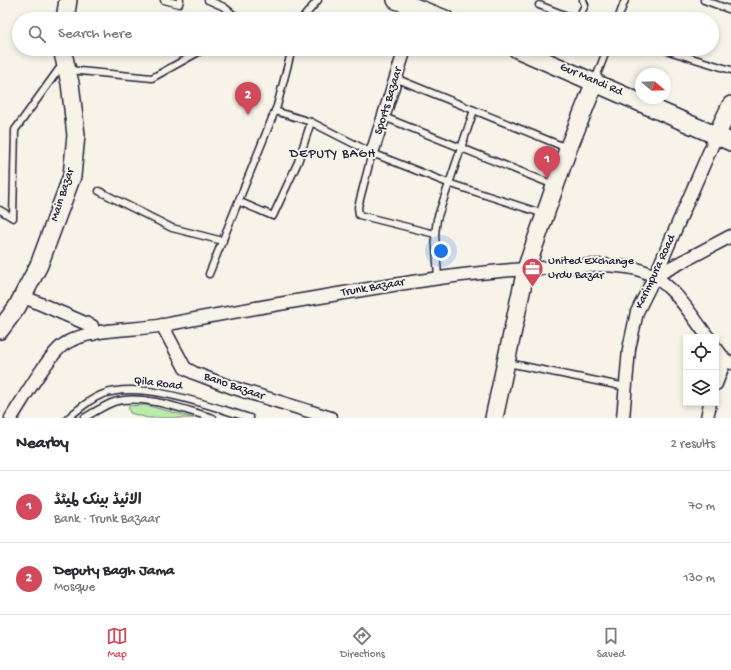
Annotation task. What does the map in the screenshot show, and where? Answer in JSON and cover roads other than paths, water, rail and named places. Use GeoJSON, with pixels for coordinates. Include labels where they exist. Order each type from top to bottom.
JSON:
{"type":"FeatureCollection","features":[{"type":"Feature","properties":{"kind":"street"},"geometry":{"type":"LineString","coordinates":[[66,12],[68,0]]}},
{"type":"Feature","properties":{"kind":"street"},"geometry":{"type":"LineString","coordinates":[[396,0],[418,9]]}},
{"type":"Feature","properties":{"kind":"street","name":"Main Bazar"},"geometry":{"type":"LineString","coordinates":[[0,330],[22,296],[38,265],[72,176],[76,135],[70,83],[64,56]]}},
{"type":"Feature","properties":{"kind":"street","name":"Sports Bazaar"},"geometry":{"type":"LineString","coordinates":[[372,153],[403,56]]}},
{"type":"Feature","properties":{"kind":"street","name":"Gur Mandi Rd"},"geometry":{"type":"LineString","coordinates":[[534,56],[724,138]]}},
{"type":"Feature","properties":{"kind":"street"},"geometry":{"type":"LineString","coordinates":[[494,418],[526,269],[568,149],[595,82]]}},
{"type":"Feature","properties":{"kind":"street"},"geometry":{"type":"LineString","coordinates":[[724,138],[731,105]]}},
{"type":"Feature","properties":{"kind":"street","name":"Karimpura Road"},"geometry":{"type":"LineString","coordinates":[[623,418],[629,349],[637,312],[724,138]]}},
{"type":"Feature","properties":{"kind":"street"},"geometry":{"type":"LineString","coordinates":[[706,334],[667,285],[655,276],[731,236]]}},
{"type":"Feature","properties":{"kind":"street","name":"Trunk Bazaar"},"geometry":{"type":"LineString","coordinates":[[11,418],[50,359],[62,346],[77,338],[93,334],[162,326],[209,316],[438,277],[526,269],[604,265],[624,267],[655,276]]}},
{"type":"Feature","properties":{"kind":"street"},"geometry":{"type":"LineString","coordinates":[[22,296],[92,326],[93,334]]}},
{"type":"Feature","properties":{"kind":"street","name":"Bano Bazaar"},"geometry":{"type":"LineString","coordinates":[[162,326],[185,368],[194,373],[231,387],[331,418]]}},
{"type":"Feature","properties":{"kind":"street"},"geometry":{"type":"LineString","coordinates":[[719,351],[728,361],[719,378]]}},
{"type":"Feature","properties":{"kind":"street"},"geometry":{"type":"LineString","coordinates":[[707,418],[709,406]]}},
{"type":"Feature","properties":{"kind":"lane"},"geometry":{"type":"LineString","coordinates":[[164,0],[178,4],[180,0]]}},
{"type":"Feature","properties":{"kind":"lane"},"geometry":{"type":"LineString","coordinates":[[208,0],[224,7],[230,12]]}},
{"type":"Feature","properties":{"kind":"lane"},"geometry":{"type":"LineString","coordinates":[[308,12],[318,0]]}},
{"type":"Feature","properties":{"kind":"lane"},"geometry":{"type":"LineString","coordinates":[[581,12],[585,5],[583,0]]}},
{"type":"Feature","properties":{"kind":"lane"},"geometry":{"type":"LineString","coordinates":[[621,12],[625,0]]}},
{"type":"Feature","properties":{"kind":"lane"},"geometry":{"type":"LineString","coordinates":[[704,0],[731,10]]}},
{"type":"Feature","properties":{"kind":"lane"},"geometry":{"type":"LineString","coordinates":[[539,5],[558,12]]}},
{"type":"Feature","properties":{"kind":"lane"},"geometry":{"type":"LineString","coordinates":[[0,211],[14,218],[15,130],[59,69],[152,78],[191,56]]}},
{"type":"Feature","properties":{"kind":"lane"},"geometry":{"type":"LineString","coordinates":[[209,274],[240,202],[274,111],[290,56]]}},
{"type":"Feature","properties":{"kind":"lane"},"geometry":{"type":"LineString","coordinates":[[595,82],[604,56]]}},
{"type":"Feature","properties":{"kind":"lane"},"geometry":{"type":"LineString","coordinates":[[685,56],[731,70]]}},
{"type":"Feature","properties":{"kind":"lane"},"geometry":{"type":"LineString","coordinates":[[395,78],[568,149]]}},
{"type":"Feature","properties":{"kind":"lane"},"geometry":{"type":"LineString","coordinates":[[438,277],[435,234],[437,219],[474,110]]}},
{"type":"Feature","properties":{"kind":"lane"},"geometry":{"type":"LineString","coordinates":[[274,111],[311,122],[372,153],[448,183],[546,215]]}},
{"type":"Feature","properties":{"kind":"lane"},"geometry":{"type":"LineString","coordinates":[[384,117],[556,186]]}},
{"type":"Feature","properties":{"kind":"lane"},"geometry":{"type":"LineString","coordinates":[[240,202],[273,216],[298,162],[311,122]]}},
{"type":"Feature","properties":{"kind":"lane"},"geometry":{"type":"LineString","coordinates":[[372,153],[358,207],[359,215],[435,234]]}},
{"type":"Feature","properties":{"kind":"lane"},"geometry":{"type":"LineString","coordinates":[[99,191],[172,228],[223,241]]}},
{"type":"Feature","properties":{"kind":"lane"},"geometry":{"type":"LineString","coordinates":[[505,363],[626,387]]}},
{"type":"Feature","properties":{"kind":"lane","name":"Qila Road"},"geometry":{"type":"LineString","coordinates":[[68,418],[100,396],[110,392],[133,390],[178,396],[250,418]]}},
{"type":"Feature","properties":{"kind":"lane","name":"Qila Road"},"geometry":{"type":"LineString","coordinates":[[84,418],[114,402],[128,399],[177,407],[213,418]]}},
{"type":"Feature","properties":{"kind":"place","name":"Deputy Bagh Jama"},"geometry":{"type":"Point","coordinates":[248,115]}},
{"type":"Feature","properties":{"kind":"place","name":"الائیڈ بینک لمیٹڈ"},"geometry":{"type":"Point","coordinates":[547,179]}},
{"type":"Feature","properties":{"kind":"place","name":"United Exchange Urdu Bazar"},"geometry":{"type":"Point","coordinates":[532,288]}},
{"type":"Feature","properties":{"kind":"district","name":"DEPUTY BAGH"},"geometry":{"type":"Point","coordinates":[333,154]}}]}
